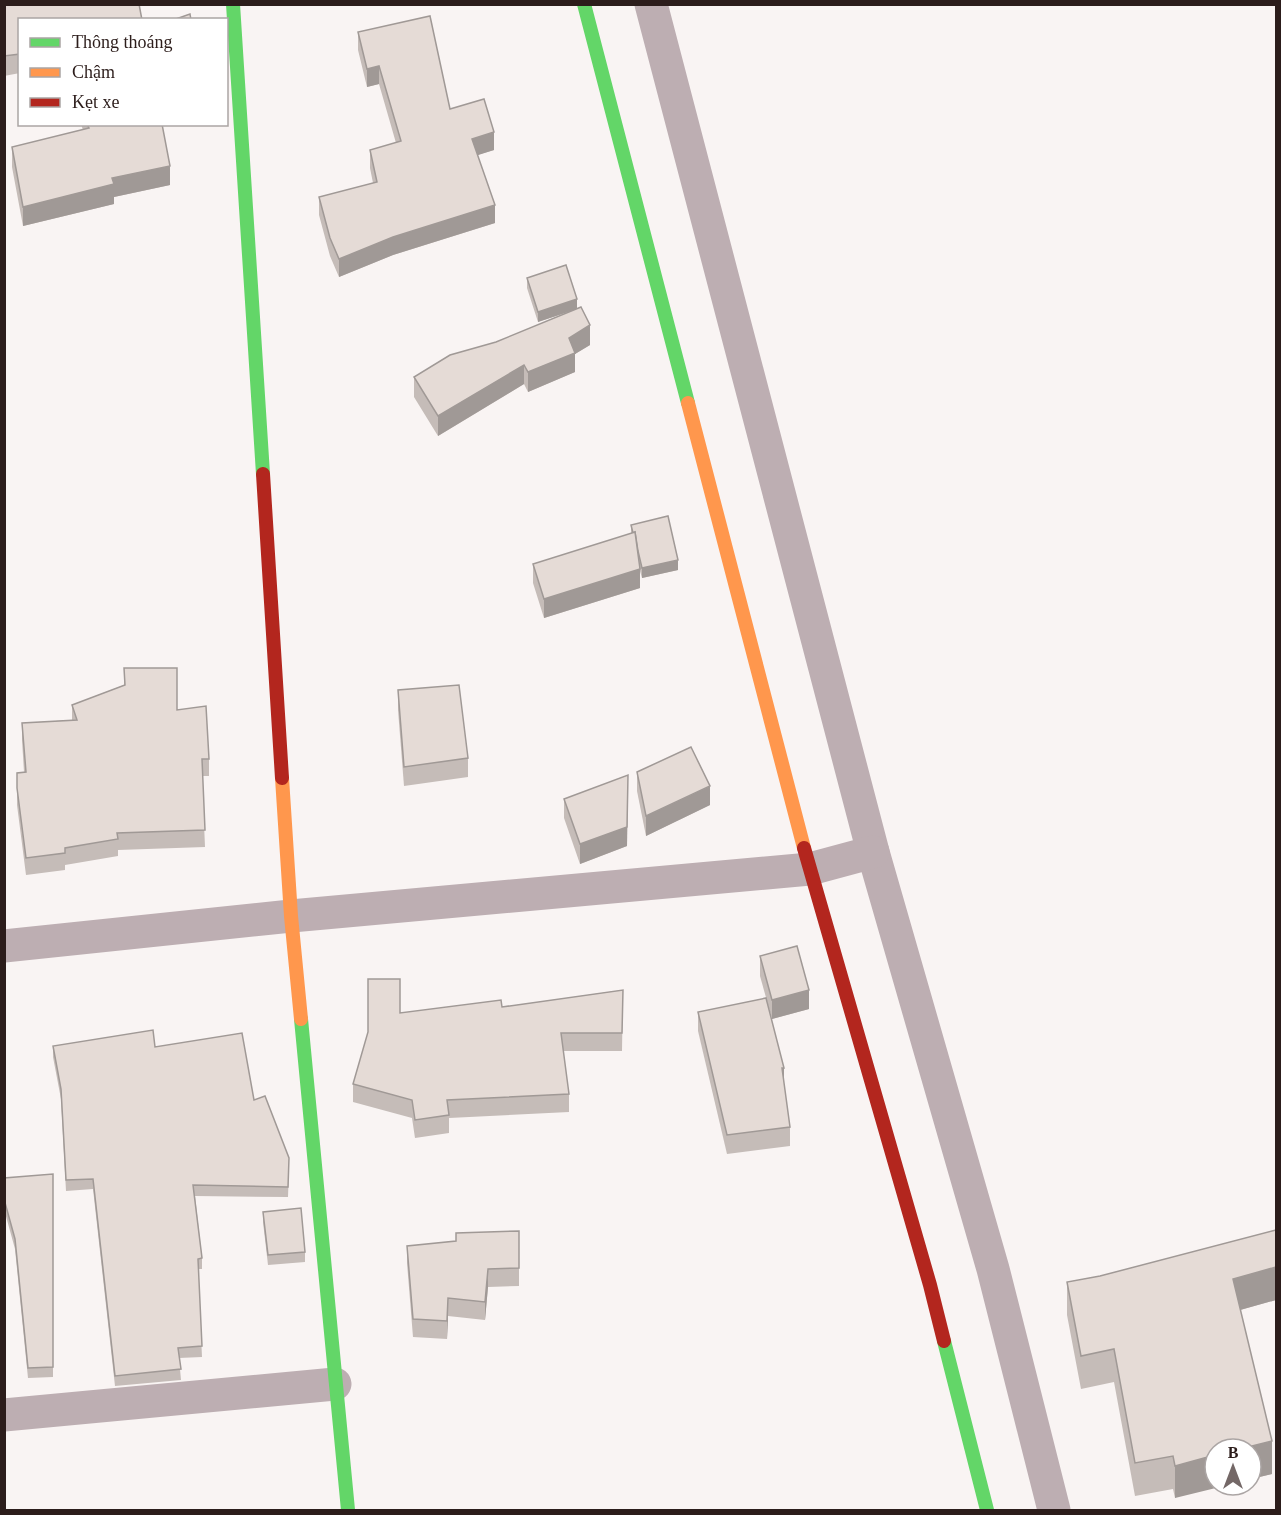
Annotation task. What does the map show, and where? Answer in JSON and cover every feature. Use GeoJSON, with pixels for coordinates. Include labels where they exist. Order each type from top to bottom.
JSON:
{"type":"FeatureCollection","features":[{"type":"Feature","properties":{"kind":"street"},"geometry":{"type":"LineString","coordinates":[[233,4],[291,916],[348,1510]]}},
{"type":"Feature","properties":{"kind":"street"},"geometry":{"type":"LineString","coordinates":[[584,4],[810,870],[930,1285],[987,1510]]}},
{"type":"Feature","properties":{"kind":"street"},"geometry":{"type":"LineString","coordinates":[[651,4],[873,852],[993,1269],[1054,1510]]}},
{"type":"Feature","properties":{"kind":"street"},"geometry":{"type":"LineString","coordinates":[[4,946],[291,916],[810,870],[873,852]]}},
{"type":"Feature","properties":{"kind":"street"},"geometry":{"type":"LineString","coordinates":[[4,1415],[335,1384]]}},
{"type":"Feature","properties":{"kind":"building"},"geometry":{"type":"Polygon","coordinates":[[[4,4],[139,4],[142,18],[18,18],[18,54],[4,56],[4,4]]]}},
{"type":"Feature","properties":{"kind":"building"},"geometry":{"type":"Polygon","coordinates":[[[190,14],[191,18],[179,18],[190,14]]]}},
{"type":"Feature","properties":{"kind":"building"},"geometry":{"type":"Polygon","coordinates":[[[430,16],[450,109],[484,99],[494,132],[472,139],[495,205],[393,237],[339,259],[330,238],[319,197],[377,182],[370,150],[401,141],[379,66],[367,69],[358,32],[430,16]]]}},
{"type":"Feature","properties":{"kind":"building"},"geometry":{"type":"Polygon","coordinates":[[[88,126],[162,126],[170,166],[112,178],[114,184],[23,207],[12,147],[89,128],[88,126]]]}},
{"type":"Feature","properties":{"kind":"building"},"geometry":{"type":"Polygon","coordinates":[[[566,265],[577,299],[538,312],[527,278],[566,265]]]}},
{"type":"Feature","properties":{"kind":"building"},"geometry":{"type":"Polygon","coordinates":[[[581,307],[590,325],[569,338],[575,353],[528,372],[524,365],[438,416],[414,377],[450,355],[496,342],[581,307]]]}},
{"type":"Feature","properties":{"kind":"building"},"geometry":{"type":"Polygon","coordinates":[[[668,516],[678,560],[642,568],[635,532],[633,533],[631,525],[668,516]]]}},
{"type":"Feature","properties":{"kind":"building"},"geometry":{"type":"Polygon","coordinates":[[[635,532],[640,569],[544,599],[533,564],[635,532]]]}},
{"type":"Feature","properties":{"kind":"building"},"geometry":{"type":"Polygon","coordinates":[[[124,668],[177,668],[177,710],[206,706],[209,759],[202,759],[205,830],[117,833],[118,839],[65,848],[65,853],[26,858],[17,788],[17,773],[26,772],[22,723],[77,720],[72,705],[125,685],[124,668]]]}},
{"type":"Feature","properties":{"kind":"building"},"geometry":{"type":"Polygon","coordinates":[[[459,685],[468,758],[404,767],[398,690],[459,685]]]}},
{"type":"Feature","properties":{"kind":"building"},"geometry":{"type":"Polygon","coordinates":[[[691,747],[710,786],[646,816],[637,772],[691,747]]]}},
{"type":"Feature","properties":{"kind":"building"},"geometry":{"type":"Polygon","coordinates":[[[628,775],[627,827],[580,844],[564,799],[628,775]]]}},
{"type":"Feature","properties":{"kind":"building"},"geometry":{"type":"Polygon","coordinates":[[[797,946],[809,990],[772,1000],[760,956],[797,946]]]}},
{"type":"Feature","properties":{"kind":"building"},"geometry":{"type":"Polygon","coordinates":[[[368,979],[400,979],[400,1013],[501,1000],[502,1007],[623,990],[622,1033],[561,1033],[569,1094],[447,1100],[449,1115],[415,1120],[412,1100],[353,1084],[368,1032],[368,979]]]}},
{"type":"Feature","properties":{"kind":"building"},"geometry":{"type":"Polygon","coordinates":[[[766,998],[784,1068],[782,1068],[790,1127],[727,1135],[698,1012],[766,998]]]}},
{"type":"Feature","properties":{"kind":"building"},"geometry":{"type":"Polygon","coordinates":[[[153,1030],[155,1047],[242,1033],[254,1100],[265,1096],[289,1158],[288,1187],[193,1185],[202,1258],[198,1259],[202,1346],[178,1348],[181,1369],[115,1376],[93,1179],[66,1180],[61,1089],[53,1046],[153,1030]]]}},
{"type":"Feature","properties":{"kind":"building"},"geometry":{"type":"Polygon","coordinates":[[[53,1174],[53,1367],[28,1368],[15,1239],[4,1199],[4,1178],[53,1174]]]}},
{"type":"Feature","properties":{"kind":"building"},"geometry":{"type":"Polygon","coordinates":[[[301,1208],[305,1252],[268,1255],[263,1212],[301,1208]]]}},
{"type":"Feature","properties":{"kind":"building"},"geometry":{"type":"Polygon","coordinates":[[[1276,1230],[1276,1267],[1233,1279],[1272,1441],[1263,1443],[1263,1437],[1203,1437],[1203,1458],[1175,1466],[1173,1456],[1135,1463],[1114,1349],[1081,1356],[1067,1282],[1100,1276],[1276,1230]]]}},
{"type":"Feature","properties":{"kind":"building"},"geometry":{"type":"Polygon","coordinates":[[[519,1231],[519,1268],[488,1269],[485,1302],[448,1298],[447,1321],[413,1319],[407,1246],[456,1241],[456,1233],[519,1231]]]}},
{"type":"Feature","properties":{"kind":"traffic: fast"},"geometry":{"type":"LineString","coordinates":[[233,4],[263,474]]}},
{"type":"Feature","properties":{"kind":"traffic: fast"},"geometry":{"type":"LineString","coordinates":[[584,4],[688,403]]}},
{"type":"Feature","properties":{"kind":"traffic: fast"},"geometry":{"type":"LineString","coordinates":[[301,1019],[348,1510]]}},
{"type":"Feature","properties":{"kind":"traffic: fast"},"geometry":{"type":"LineString","coordinates":[[944,1341],[987,1510]]}},
{"type":"Feature","properties":{"kind":"traffic: slow"},"geometry":{"type":"LineString","coordinates":[[688,403],[804,848]]}},
{"type":"Feature","properties":{"kind":"traffic: slow"},"geometry":{"type":"LineString","coordinates":[[282,778],[291,916],[301,1019]]}},
{"type":"Feature","properties":{"kind":"traffic: jam"},"geometry":{"type":"LineString","coordinates":[[263,474],[282,778]]}},
{"type":"Feature","properties":{"kind":"traffic: jam"},"geometry":{"type":"LineString","coordinates":[[804,848],[930,1285],[944,1341]]}}]}
